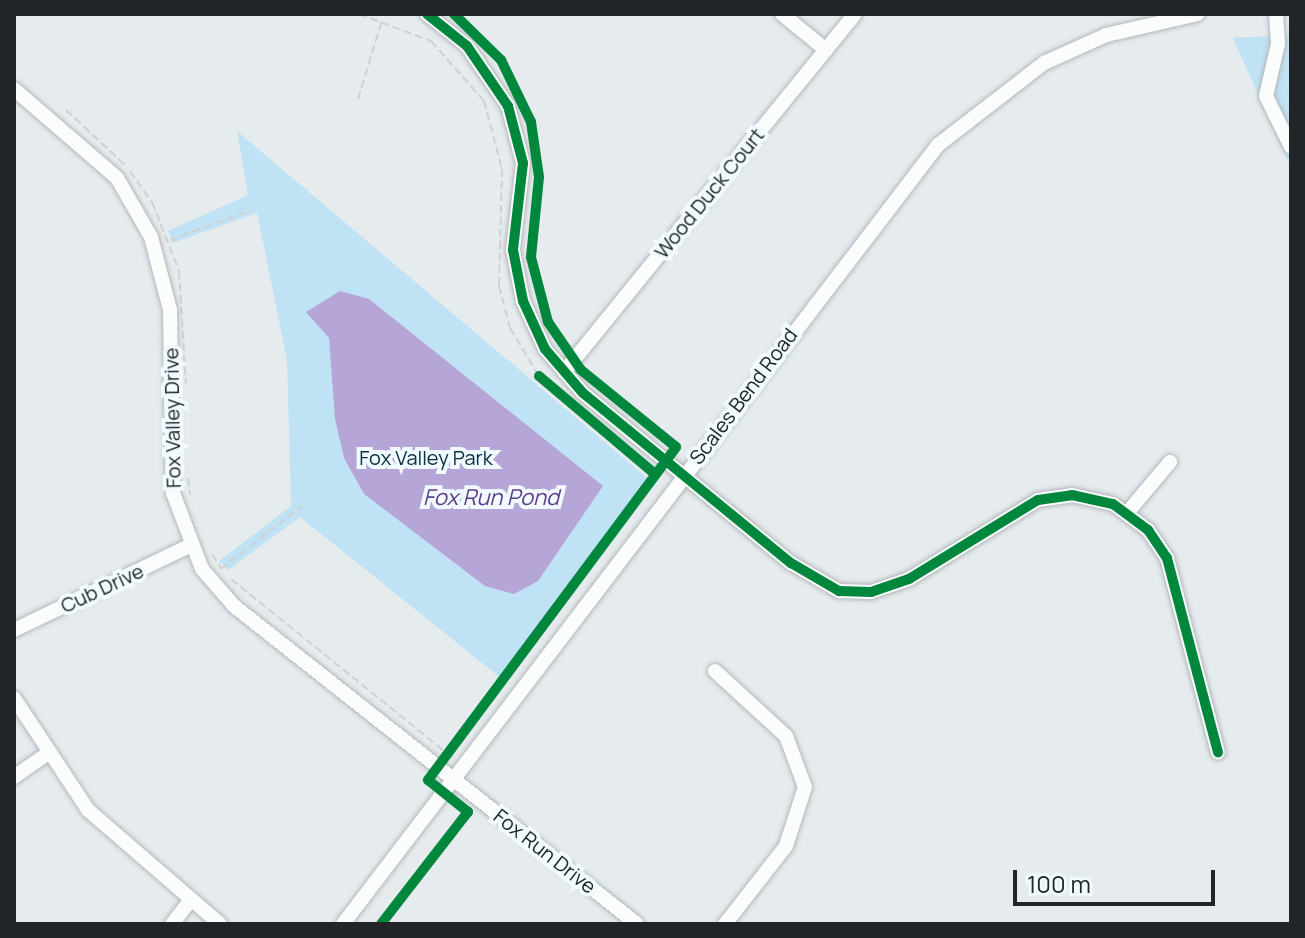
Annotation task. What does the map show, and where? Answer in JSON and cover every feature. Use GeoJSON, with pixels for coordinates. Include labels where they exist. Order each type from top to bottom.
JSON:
{"type":"FeatureCollection","features":[{"type":"Feature","properties":{"kind":"street"},"geometry":{"type":"LineString","coordinates":[[427,14],[467,46],[508,106],[523,163],[516,272],[531,323],[564,372],[682,476],[811,577],[854,593],[909,579],[1038,500],[1094,498],[1127,513],[1167,558],[1218,752]]}},
{"type":"Feature","properties":{"kind":"street"},"geometry":{"type":"LineString","coordinates":[[782,14],[826,50]]}},
{"type":"Feature","properties":{"kind":"street","name":"Wood Duck Court"},"geometry":{"type":"LineString","coordinates":[[564,372],[855,14]]}},
{"type":"Feature","properties":{"kind":"street","name":"Scales Bend Road"},"geometry":{"type":"LineString","coordinates":[[343,924],[905,183],[969,115],[1077,47],[1198,14]]}},
{"type":"Feature","properties":{"kind":"street"},"geometry":{"type":"LineString","coordinates":[[1276,14],[1278,44],[1266,96],[1291,147]]}},
{"type":"Feature","properties":{"kind":"street","name":"Fox Valley Drive"},"geometry":{"type":"LineString","coordinates":[[14,89],[117,178],[151,237],[170,310],[171,465],[189,546],[209,579],[234,606],[457,772]]}},
{"type":"Feature","properties":{"kind":"street"},"geometry":{"type":"LineString","coordinates":[[1127,513],[1170,462]]}},
{"type":"Feature","properties":{"kind":"street","name":"Cub Drive"},"geometry":{"type":"LineString","coordinates":[[14,630],[189,546]]}},
{"type":"Feature","properties":{"kind":"street"},"geometry":{"type":"LineString","coordinates":[[715,671],[786,736],[805,787],[786,846],[725,924]]}},
{"type":"Feature","properties":{"kind":"street"},"geometry":{"type":"LineString","coordinates":[[14,698],[46,755],[115,837],[220,924]]}},
{"type":"Feature","properties":{"kind":"street"},"geometry":{"type":"LineString","coordinates":[[14,777],[46,755]]}},
{"type":"Feature","properties":{"kind":"street","name":"Fox Run Drive"},"geometry":{"type":"LineString","coordinates":[[457,772],[637,924]]}},
{"type":"Feature","properties":{"kind":"street"},"geometry":{"type":"LineString","coordinates":[[172,924],[190,901]]}},
{"type":"Feature","properties":{"kind":"path"},"geometry":{"type":"LineString","coordinates":[[249,14],[311,14]]}},
{"type":"Feature","properties":{"kind":"path"},"geometry":{"type":"LineString","coordinates":[[359,14],[382,19],[445,52],[484,101],[502,169],[499,286],[510,328],[539,376]]}},
{"type":"Feature","properties":{"kind":"path"},"geometry":{"type":"LineString","coordinates":[[358,99],[382,19]]}},
{"type":"Feature","properties":{"kind":"path"},"geometry":{"type":"LineString","coordinates":[[66,110],[136,178],[170,241],[185,297],[186,388]]}},
{"type":"Feature","properties":{"kind":"path"},"geometry":{"type":"LineString","coordinates":[[170,241],[251,210]]}},
{"type":"Feature","properties":{"kind":"path"},"geometry":{"type":"LineString","coordinates":[[187,464],[191,500]]}},
{"type":"Feature","properties":{"kind":"path"},"geometry":{"type":"LineString","coordinates":[[209,579],[302,506]]}},
{"type":"Feature","properties":{"kind":"path"},"geometry":{"type":"LineString","coordinates":[[208,545],[222,569],[248,598],[444,758],[457,772]]}},
{"type":"Feature","properties":{"kind":"path"},"geometry":{"type":"LineString","coordinates":[[444,758],[457,741]]}},
{"type":"Feature","properties":{"kind":"green space"},"geometry":{"type":"Polygon","coordinates":[[[1291,35],[1291,168],[1233,38],[1291,35]]]}},
{"type":"Feature","properties":{"kind":"green space","name":"Fox Valley Park"},"geometry":{"type":"Polygon","coordinates":[[[237,131],[647,478],[502,679],[300,517],[228,570],[219,561],[291,506],[287,360],[257,213],[173,243],[168,231],[248,195],[237,131]]]}},
{"type":"Feature","properties":{"kind":"water","name":"Fox Run Pond"},"geometry":{"type":"Polygon","coordinates":[[[340,291],[369,299],[603,486],[538,581],[514,594],[485,586],[364,494],[344,458],[335,419],[329,338],[306,312],[340,291]]]}},
{"type":"Feature","properties":{"kind":"cycle path"},"geometry":{"type":"LineString","coordinates":[[427,14],[467,46],[508,106],[523,163],[513,250],[523,301],[545,349],[583,393],[791,563],[839,591],[871,592],[909,579],[1038,500],[1072,495],[1113,504],[1148,530],[1167,558],[1218,752]]}},
{"type":"Feature","properties":{"kind":"cycle path"},"geometry":{"type":"LineString","coordinates":[[381,924],[468,812],[428,780],[676,447],[581,370],[548,322],[531,257],[539,177],[531,122],[501,60],[454,14]]}},
{"type":"Feature","properties":{"kind":"cycle path"},"geometry":{"type":"LineString","coordinates":[[539,376],[655,474]]}}]}
